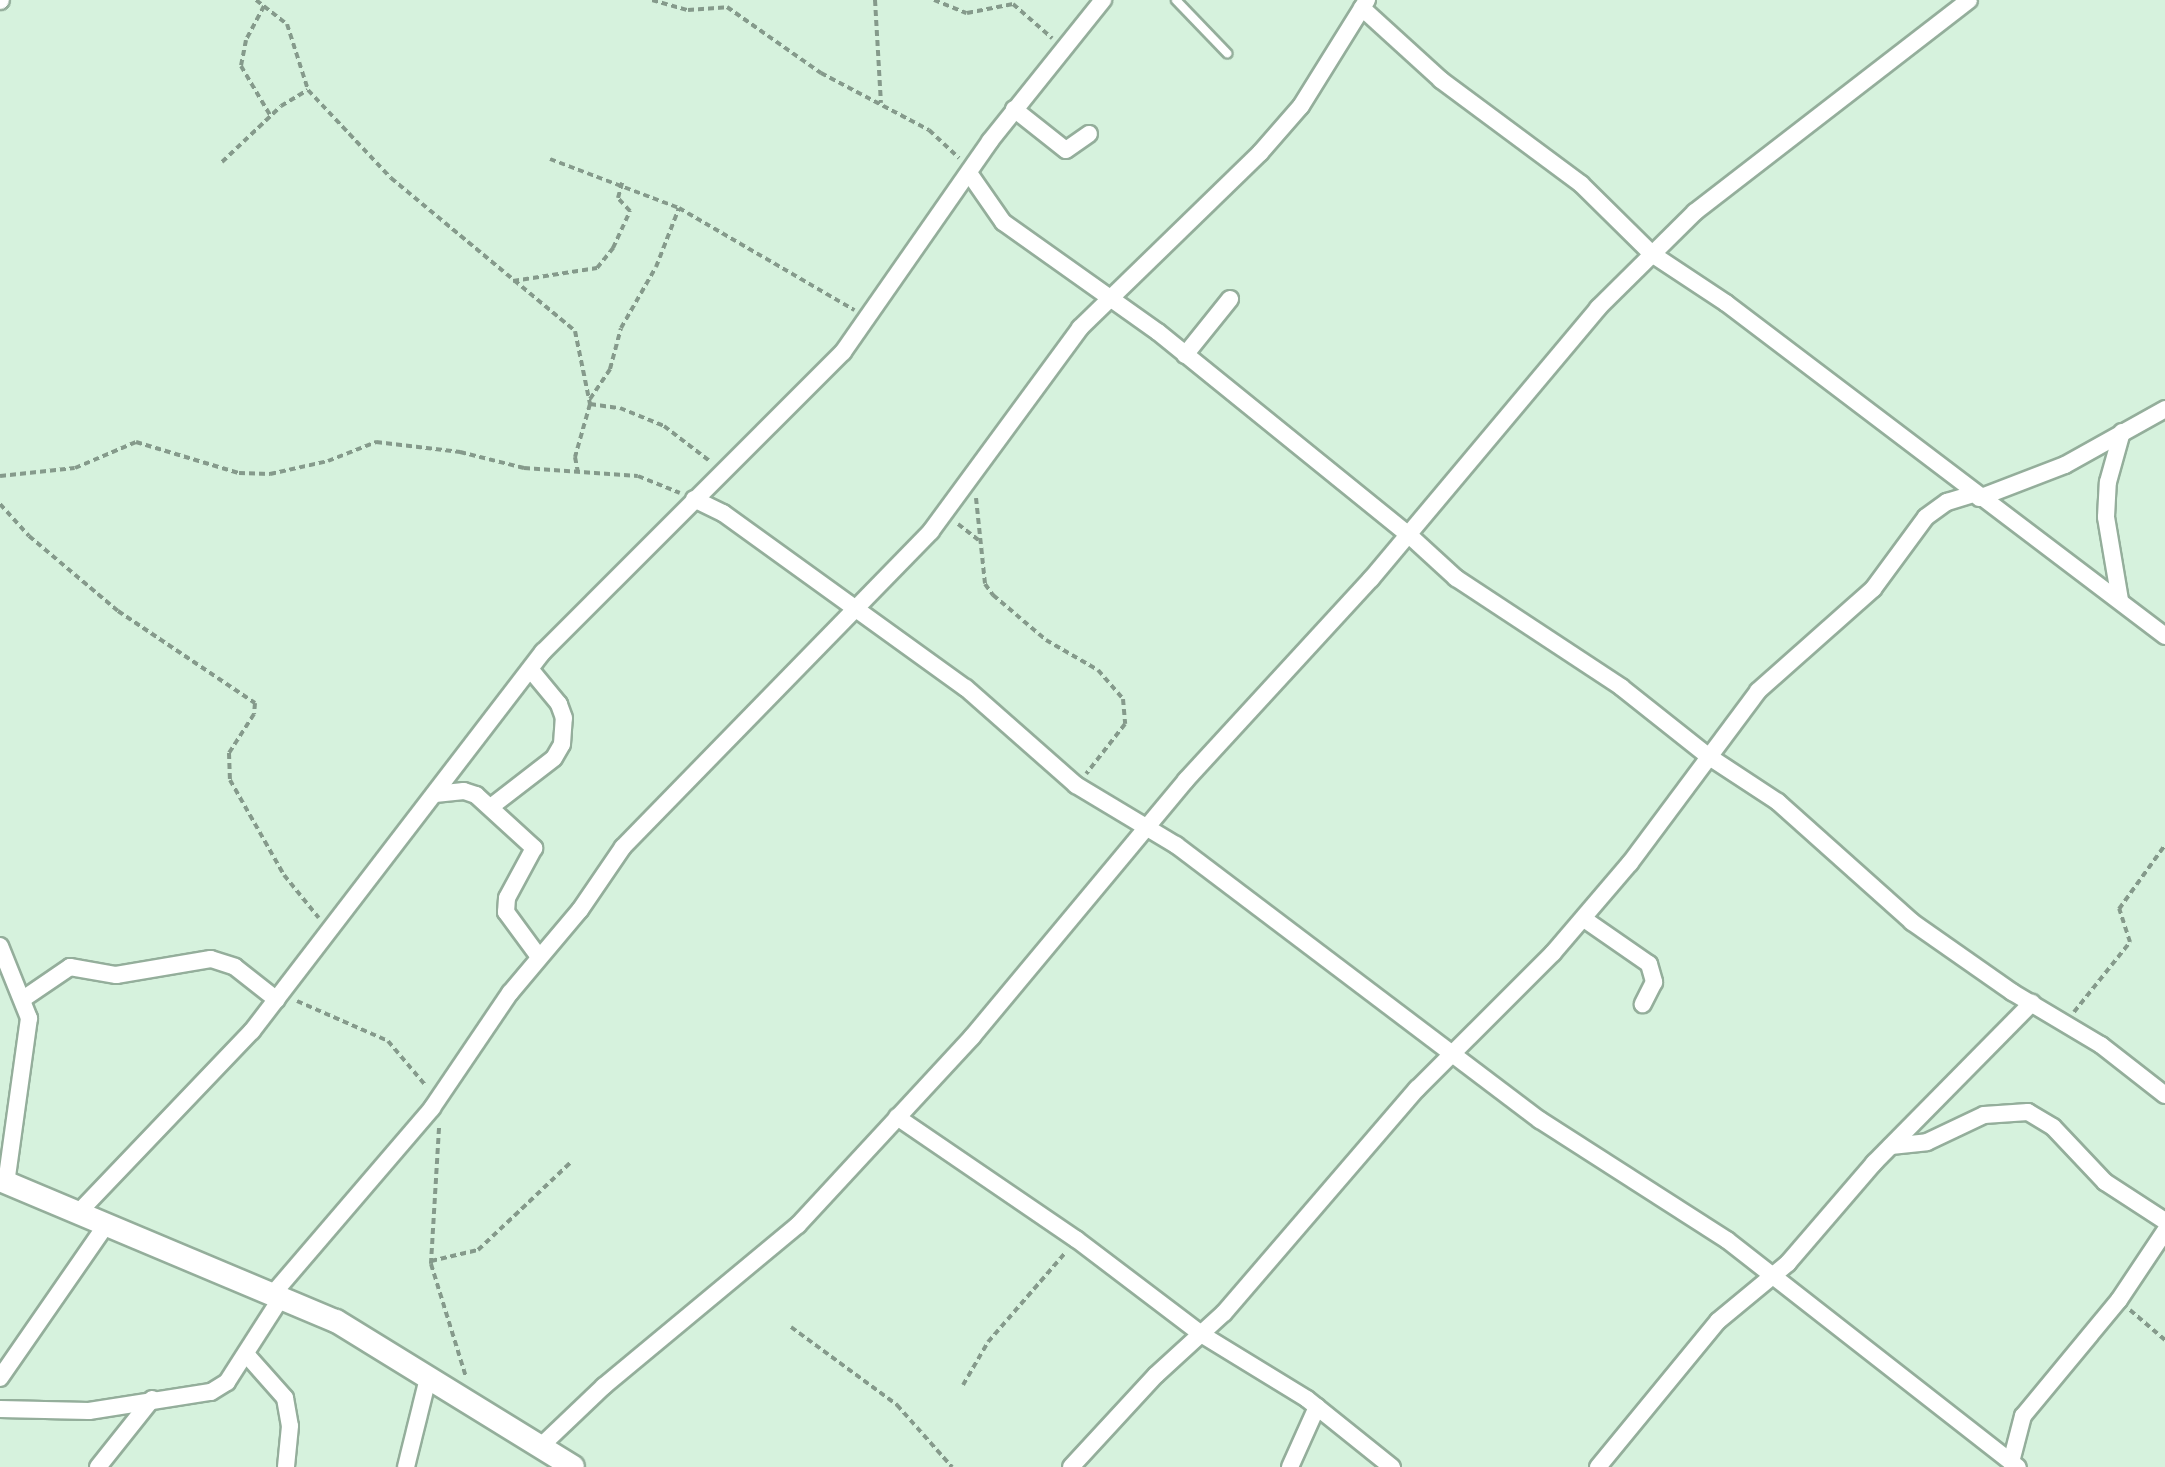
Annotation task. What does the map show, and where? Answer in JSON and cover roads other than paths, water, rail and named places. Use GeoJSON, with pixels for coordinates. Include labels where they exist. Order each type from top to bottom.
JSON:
{"type":"FeatureCollection","features":[{"type":"Feature","properties":{"kind":"street"},"geometry":{"type":"LineString","coordinates":[[78,1213],[182,1108],[279,998],[530,669],[870,319],[1014,109],[1103,0]]}},
{"type":"Feature","properties":{"kind":"street"},"geometry":{"type":"LineString","coordinates":[[540,1447],[604,1386],[798,1225],[972,1037],[1149,826],[1409,535],[1598,308],[1695,212],[1969,0]]}},
{"type":"Feature","properties":{"kind":"street"},"geometry":{"type":"LineString","coordinates":[[0,1409],[89,1411],[211,1392],[227,1382],[246,1354],[276,1296],[432,1108],[539,957],[623,847],[944,515],[1060,352],[1111,296],[1275,137],[1339,52],[1364,4],[1441,80],[1581,184],[1652,254],[1726,303],[1976,496],[2165,636]]}},
{"type":"Feature","properties":{"kind":"street"},"geometry":{"type":"LineString","coordinates":[[1014,109],[1066,150],[1089,134]]}},
{"type":"Feature","properties":{"kind":"street"},"geometry":{"type":"LineString","coordinates":[[968,174],[1003,222],[1111,296],[1409,535],[1456,578],[1582,660],[1708,756],[1778,802],[1912,922],[2032,1003],[2067,1022],[2165,1095]]}},
{"type":"Feature","properties":{"kind":"street"},"geometry":{"type":"LineString","coordinates":[[1185,355],[1230,299]]}},
{"type":"Feature","properties":{"kind":"street"},"geometry":{"type":"LineString","coordinates":[[1071,1467],[1201,1334],[1451,1055],[1584,919],[1758,691],[1873,589],[1926,517],[1947,502],[1976,496],[2065,465],[2165,409]]}},
{"type":"Feature","properties":{"kind":"street"},"geometry":{"type":"LineString","coordinates":[[2120,600],[2106,517],[2108,482],[2122,432]]}},
{"type":"Feature","properties":{"kind":"street"},"geometry":{"type":"LineString","coordinates":[[692,501],[723,513],[966,688],[1076,785],[1149,826],[1388,1001],[1451,1055],[1479,1070],[1506,1096],[1582,1149],[1727,1240],[2014,1464],[2023,1416],[2119,1300],[2165,1231]]}},
{"type":"Feature","properties":{"kind":"street"},"geometry":{"type":"LineString","coordinates":[[492,806],[554,758],[562,744],[564,718],[559,704],[530,669]]}},
{"type":"Feature","properties":{"kind":"street"},"geometry":{"type":"LineString","coordinates":[[435,794],[464,791],[492,806],[534,848],[506,905],[517,933],[539,957]]}},
{"type":"Feature","properties":{"kind":"street"},"geometry":{"type":"LineString","coordinates":[[1584,919],[1649,964],[1654,982],[1643,1004]]}},
{"type":"Feature","properties":{"kind":"street"},"geometry":{"type":"LineString","coordinates":[[0,946],[29,1018],[26,1063],[3,1182],[336,1321],[573,1467]]}},
{"type":"Feature","properties":{"kind":"street"},"geometry":{"type":"LineString","coordinates":[[23,999],[70,967],[116,975],[211,959],[235,967],[279,998]]}},
{"type":"Feature","properties":{"kind":"street"},"geometry":{"type":"LineString","coordinates":[[1598,1467],[1718,1321],[1772,1278],[1891,1146],[2032,1003]]}},
{"type":"Feature","properties":{"kind":"street"},"geometry":{"type":"LineString","coordinates":[[1891,1146],[1927,1142],[1984,1115],[2028,1112],[2053,1127],[2105,1182],[2165,1221]]}},
{"type":"Feature","properties":{"kind":"street"},"geometry":{"type":"LineString","coordinates":[[897,1117],[1076,1239],[1201,1334],[1246,1357],[1317,1407],[1392,1467]]}},
{"type":"Feature","properties":{"kind":"street"},"geometry":{"type":"LineString","coordinates":[[0,1378],[106,1225]]}},
{"type":"Feature","properties":{"kind":"street"},"geometry":{"type":"LineString","coordinates":[[246,1354],[285,1398],[290,1426],[286,1467]]}},
{"type":"Feature","properties":{"kind":"street"},"geometry":{"type":"LineString","coordinates":[[406,1467],[428,1378]]}},
{"type":"Feature","properties":{"kind":"street"},"geometry":{"type":"LineString","coordinates":[[98,1467],[152,1399]]}},
{"type":"Feature","properties":{"kind":"street"},"geometry":{"type":"LineString","coordinates":[[1290,1467],[1317,1407]]}},
{"type":"Feature","properties":{"kind":"lane"},"geometry":{"type":"LineString","coordinates":[[1176,0],[1227,53]]}}]}
